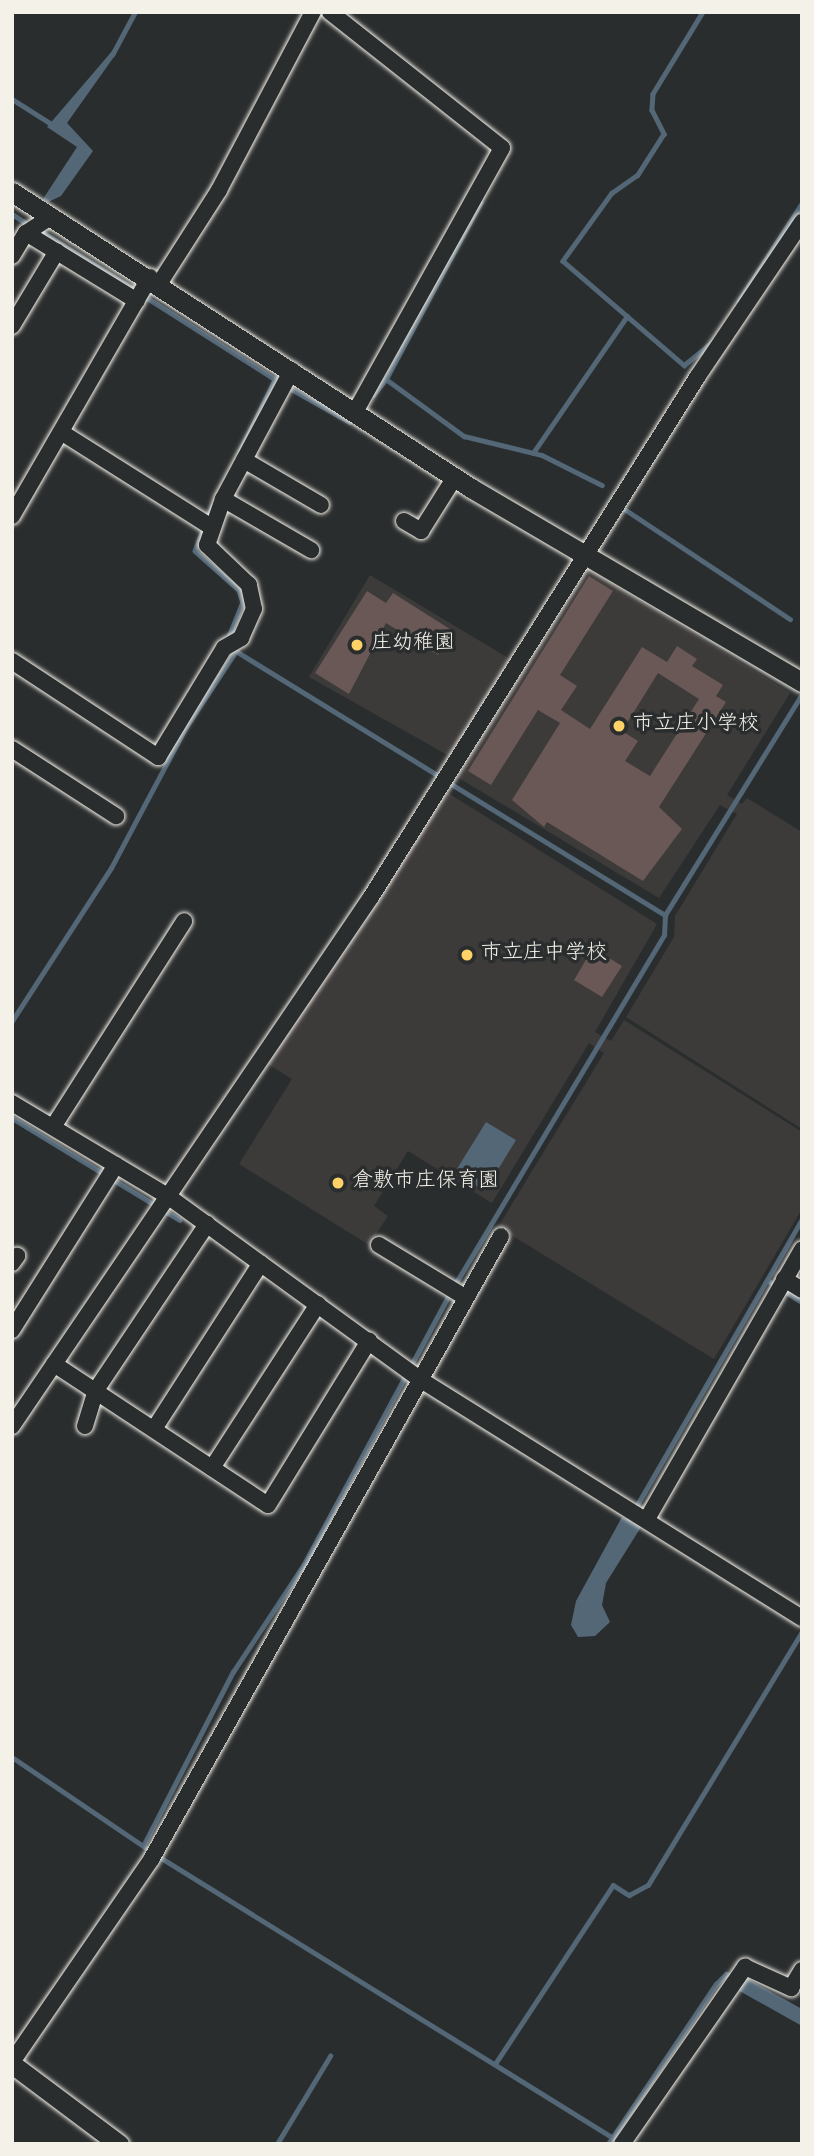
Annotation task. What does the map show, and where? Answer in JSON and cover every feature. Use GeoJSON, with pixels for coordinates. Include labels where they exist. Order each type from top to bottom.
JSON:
{"type":"FeatureCollection","features":[{"type":"Feature","properties":{"kind":"street"},"geometry":{"type":"LineString","coordinates":[[12,516],[17,496],[61,432],[146,290],[219,190],[313,12]]}},
{"type":"Feature","properties":{"kind":"street"},"geometry":{"type":"LineString","coordinates":[[330,12],[502,148],[355,412]]}},
{"type":"Feature","properties":{"kind":"street"},"geometry":{"type":"LineString","coordinates":[[12,192],[57,251],[146,290]]}},
{"type":"Feature","properties":{"kind":"street"},"geometry":{"type":"LineString","coordinates":[[12,1426],[164,1205],[444,780],[802,222]]}},
{"type":"Feature","properties":{"kind":"street"},"geometry":{"type":"LineString","coordinates":[[37,226],[146,290],[286,381],[355,412],[455,477],[587,557],[802,682]]}},
{"type":"Feature","properties":{"kind":"street"},"geometry":{"type":"LineString","coordinates":[[12,256],[37,226]]}},
{"type":"Feature","properties":{"kind":"street"},"geometry":{"type":"LineString","coordinates":[[12,326],[57,251]]}},
{"type":"Feature","properties":{"kind":"street"},"geometry":{"type":"LineString","coordinates":[[12,661],[158,757],[224,648],[241,638],[254,597],[207,545],[206,524],[223,499],[286,381]]}},
{"type":"Feature","properties":{"kind":"street"},"geometry":{"type":"LineString","coordinates":[[61,432],[206,524]]}},
{"type":"Feature","properties":{"kind":"street"},"geometry":{"type":"LineString","coordinates":[[244,460],[321,505]]}},
{"type":"Feature","properties":{"kind":"street"},"geometry":{"type":"LineString","coordinates":[[404,521],[421,531],[455,477]]}},
{"type":"Feature","properties":{"kind":"street"},"geometry":{"type":"LineString","coordinates":[[223,499],[311,550]]}},
{"type":"Feature","properties":{"kind":"street"},"geometry":{"type":"LineString","coordinates":[[12,749],[116,816]]}},
{"type":"Feature","properties":{"kind":"street"},"geometry":{"type":"LineString","coordinates":[[53,1128],[184,921]]}},
{"type":"Feature","properties":{"kind":"street"},"geometry":{"type":"LineString","coordinates":[[12,1103],[53,1128],[111,1173],[164,1205],[206,1224],[411,1373],[802,1618]]}},
{"type":"Feature","properties":{"kind":"street"},"geometry":{"type":"LineString","coordinates":[[12,1330],[111,1173]]}},
{"type":"Feature","properties":{"kind":"street"},"geometry":{"type":"LineString","coordinates":[[85,1426],[96,1390],[206,1224]]}},
{"type":"Feature","properties":{"kind":"street"},"geometry":{"type":"LineString","coordinates":[[119,2144],[12,2063],[155,1853],[411,1373],[501,1236]]}},
{"type":"Feature","properties":{"kind":"street"},"geometry":{"type":"LineString","coordinates":[[379,1245],[462,1295]]}},
{"type":"Feature","properties":{"kind":"street"},"geometry":{"type":"LineString","coordinates":[[638,1514],[802,1249]]}},
{"type":"Feature","properties":{"kind":"street"},"geometry":{"type":"LineString","coordinates":[[154,1429],[261,1264]]}},
{"type":"Feature","properties":{"kind":"street"},"geometry":{"type":"LineString","coordinates":[[781,1285],[802,1290]]}},
{"type":"Feature","properties":{"kind":"street"},"geometry":{"type":"LineString","coordinates":[[212,1468],[318,1304]]}},
{"type":"Feature","properties":{"kind":"street"},"geometry":{"type":"LineString","coordinates":[[54,1364],[268,1505],[369,1341]]}},
{"type":"Feature","properties":{"kind":"street"},"geometry":{"type":"LineString","coordinates":[[622,2144],[743,1971],[791,1988],[802,1970]]}},
{"type":"Feature","properties":{"kind":"shaded area"},"geometry":{"type":"Polygon","coordinates":[[[588,569],[790,693],[727,795],[742,804],[747,798],[802,832],[802,1129],[626,1017],[674,937],[675,916],[737,814],[720,805],[659,898],[457,777],[588,569]]]}},
{"type":"Feature","properties":{"kind":"shaded area"},"geometry":{"type":"Polygon","coordinates":[[[370,575],[510,659],[451,757],[309,677],[370,575]]]}},
{"type":"Feature","properties":{"kind":"shaded area"},"geometry":{"type":"Polygon","coordinates":[[[445,791],[657,924],[595,1032],[611,1041],[624,1020],[802,1132],[802,1209],[714,1359],[498,1227],[604,1053],[589,1043],[492,1203],[408,1151],[374,1206],[388,1216],[369,1245],[239,1164],[292,1079],[266,1063],[445,791]]]}},
{"type":"Feature","properties":{"kind":"water"},"geometry":{"type":"Polygon","coordinates":[[[113,50],[116,54],[67,123],[93,151],[61,196],[48,202],[43,199],[77,147],[47,127],[113,50]]]}},
{"type":"Feature","properties":{"kind":"water"},"geometry":{"type":"Polygon","coordinates":[[[486,1122],[516,1140],[485,1191],[455,1172],[486,1122]]]}},
{"type":"Feature","properties":{"kind":"water"},"geometry":{"type":"Polygon","coordinates":[[[622,1517],[641,1527],[606,1583],[602,1605],[610,1622],[595,1636],[578,1637],[571,1625],[576,1601],[622,1517]]]}},
{"type":"Feature","properties":{"kind":"water"},"geometry":{"type":"Polygon","coordinates":[[[746,1978],[802,2009],[802,2026],[736,1989],[746,1978]]]}},
{"type":"Feature","properties":{"kind":"building"},"geometry":{"type":"Polygon","coordinates":[[[589,576],[613,591],[560,675],[577,686],[561,710],[590,729],[642,647],[667,662],[677,646],[697,659],[692,666],[723,685],[716,696],[726,702],[659,807],[682,829],[643,881],[547,822],[544,827],[512,800],[560,723],[538,710],[491,785],[468,771],[589,576]],[[658,673],[622,731],[638,741],[625,761],[650,776],[699,699],[658,673]]]}},
{"type":"Feature","properties":{"kind":"building"},"geometry":{"type":"Polygon","coordinates":[[[367,591],[386,603],[393,593],[453,631],[438,655],[386,623],[349,694],[315,673],[367,591]]]}},
{"type":"Feature","properties":{"kind":"building"},"geometry":{"type":"Polygon","coordinates":[[[593,948],[622,966],[602,997],[574,980],[593,948]]]}},
{"type":"Feature","properties":{"kind":"waterway"},"geometry":{"type":"LineString","coordinates":[[112,55],[135,12]]}},
{"type":"Feature","properties":{"kind":"waterway"},"geometry":{"type":"LineString","coordinates":[[703,12],[653,94],[652,110],[664,134],[638,175],[612,193],[563,261],[684,365],[714,341]]}},
{"type":"Feature","properties":{"kind":"waterway"},"geometry":{"type":"LineString","coordinates":[[12,99],[53,125]]}},
{"type":"Feature","properties":{"kind":"waterway"},"geometry":{"type":"LineString","coordinates":[[386,379],[480,203]]}},
{"type":"Feature","properties":{"kind":"waterway"},"geometry":{"type":"LineString","coordinates":[[739,301],[802,203]]}},
{"type":"Feature","properties":{"kind":"waterway"},"geometry":{"type":"LineString","coordinates":[[12,214],[29,225]]}},
{"type":"Feature","properties":{"kind":"waterway"},"geometry":{"type":"LineString","coordinates":[[37,229],[137,291]]}},
{"type":"Feature","properties":{"kind":"waterway"},"geometry":{"type":"LineString","coordinates":[[144,296],[275,379]]}},
{"type":"Feature","properties":{"kind":"waterway"},"geometry":{"type":"LineString","coordinates":[[533,453],[627,316]]}},
{"type":"Feature","properties":{"kind":"waterway"},"geometry":{"type":"LineString","coordinates":[[240,451],[275,379]]}},
{"type":"Feature","properties":{"kind":"waterway"},"geometry":{"type":"LineString","coordinates":[[373,395],[386,379],[464,436],[542,455],[602,485]]}},
{"type":"Feature","properties":{"kind":"waterway"},"geometry":{"type":"LineString","coordinates":[[286,386],[350,422]]}},
{"type":"Feature","properties":{"kind":"waterway"},"geometry":{"type":"LineString","coordinates":[[213,506],[195,551],[239,590],[243,602],[230,634],[236,651],[441,777]]}},
{"type":"Feature","properties":{"kind":"waterway"},"geometry":{"type":"LineString","coordinates":[[626,510],[790,619]]}},
{"type":"Feature","properties":{"kind":"waterway"},"geometry":{"type":"LineString","coordinates":[[12,1021],[111,868],[186,727],[236,651]]}},
{"type":"Feature","properties":{"kind":"waterway"},"geometry":{"type":"LineString","coordinates":[[454,1286],[664,935],[665,915],[802,694]]}},
{"type":"Feature","properties":{"kind":"waterway"},"geometry":{"type":"LineString","coordinates":[[448,782],[665,915]]}},
{"type":"Feature","properties":{"kind":"waterway"},"geometry":{"type":"LineString","coordinates":[[12,1118],[104,1174]]}},
{"type":"Feature","properties":{"kind":"waterway"},"geometry":{"type":"LineString","coordinates":[[112,1179],[180,1220]]}},
{"type":"Feature","properties":{"kind":"waterway"},"geometry":{"type":"LineString","coordinates":[[626,1524],[802,1219]]}},
{"type":"Feature","properties":{"kind":"waterway"},"geometry":{"type":"LineString","coordinates":[[767,1280],[802,1302]]}},
{"type":"Feature","properties":{"kind":"waterway"},"geometry":{"type":"LineString","coordinates":[[143,1846],[233,1672],[303,1566],[450,1293]]}},
{"type":"Feature","properties":{"kind":"waterway"},"geometry":{"type":"LineString","coordinates":[[495,2064],[613,1885],[629,1895],[648,1885],[802,1632]]}},
{"type":"Feature","properties":{"kind":"waterway"},"geometry":{"type":"LineString","coordinates":[[12,1757],[145,1847]]}},
{"type":"Feature","properties":{"kind":"waterway"},"geometry":{"type":"LineString","coordinates":[[158,1856],[612,2137]]}},
{"type":"Feature","properties":{"kind":"waterway"},"geometry":{"type":"LineString","coordinates":[[608,2144],[716,1984],[726,1974],[734,1978]]}},
{"type":"Feature","properties":{"kind":"waterway"},"geometry":{"type":"LineString","coordinates":[[277,2144],[330,2056]]}},
{"type":"Feature","properties":{"kind":"place","name":"庄幼稚園"},"geometry":{"type":"Point","coordinates":[357,645]}},
{"type":"Feature","properties":{"kind":"place","name":"市立庄小学校"},"geometry":{"type":"Point","coordinates":[619,726]}},
{"type":"Feature","properties":{"kind":"place","name":"市立庄中学校"},"geometry":{"type":"Point","coordinates":[467,955]}},
{"type":"Feature","properties":{"kind":"place","name":"倉敷市庄保育園"},"geometry":{"type":"Point","coordinates":[338,1183]}}]}
